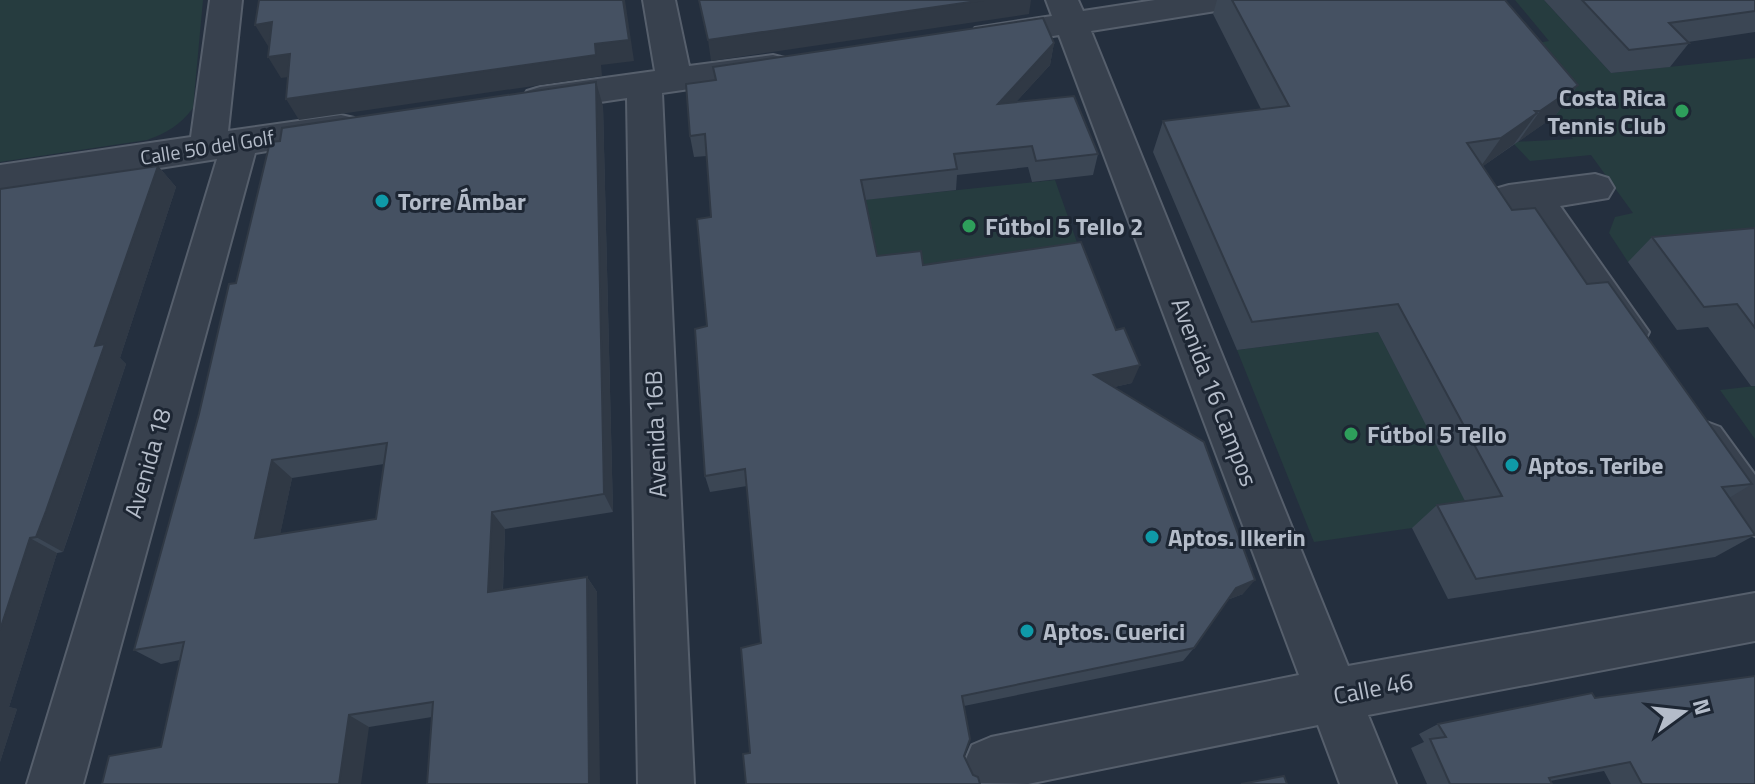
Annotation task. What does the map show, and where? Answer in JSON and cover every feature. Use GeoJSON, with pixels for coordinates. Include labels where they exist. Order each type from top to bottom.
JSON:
{"type":"FeatureCollection","features":[{"type":"Feature","properties":{"kind":"street","name":"Avenida 18"},"geometry":{"type":"LineString","coordinates":[[55,784],[224,145],[226,0]]}},
{"type":"Feature","properties":{"kind":"street","name":"Avenida 16B"},"geometry":{"type":"LineString","coordinates":[[659,0],[666,784]]}},
{"type":"Feature","properties":{"kind":"street"},"geometry":{"type":"LineString","coordinates":[[948,41],[1066,12],[1222,0]]}},
{"type":"Feature","properties":{"kind":"street","name":"Avenida 16 Campos"},"geometry":{"type":"LineString","coordinates":[[1066,12],[1368,784]]}},
{"type":"Feature","properties":{"kind":"street"},"geometry":{"type":"LineString","coordinates":[[504,104],[811,60]]}},
{"type":"Feature","properties":{"kind":"street","name":"Calle 50 del Golf"},"geometry":{"type":"LineString","coordinates":[[0,179],[379,122]]}},
{"type":"Feature","properties":{"kind":"street"},"geometry":{"type":"LineString","coordinates":[[1486,202],[1595,188]]}},
{"type":"Feature","properties":{"kind":"street"},"geometry":{"type":"LineString","coordinates":[[1533,197],[1648,361]]}},
{"type":"Feature","properties":{"kind":"street"},"geometry":{"type":"LineString","coordinates":[[1684,412],[1755,514]]}},
{"type":"Feature","properties":{"kind":"street","name":"Calle 46"},"geometry":{"type":"LineString","coordinates":[[991,764],[1333,695],[1755,617]]}},
{"type":"Feature","properties":{"kind":"green space"},"geometry":{"type":"Polygon","coordinates":[[[0,0],[203,0],[193,108],[173,128],[147,140],[0,162],[0,0]]]}},
{"type":"Feature","properties":{"kind":"green space","name":"Costa Rica Tennis Club"},"geometry":{"type":"Polygon","coordinates":[[[1515,0],[1544,0],[1611,73],[1755,58],[1755,250],[1628,262],[1609,233],[1615,217],[1633,213],[1591,155],[1530,161],[1512,142],[1573,139],[1499,49],[1549,41],[1515,0]]]}},
{"type":"Feature","properties":{"kind":"green space","name":"Fútbol 5 Tello 2"},"geometry":{"type":"Polygon","coordinates":[[[1055,180],[1080,251],[877,276],[862,200],[1055,180]]]}},
{"type":"Feature","properties":{"kind":"green space","name":"Fútbol 5 Tello"},"geometry":{"type":"Polygon","coordinates":[[[1378,332],[1475,519],[1314,542],[1237,350],[1378,332]]]}},
{"type":"Feature","properties":{"kind":"green space"},"geometry":{"type":"Polygon","coordinates":[[[1755,386],[1755,439],[1720,390],[1755,386]]]}},
{"type":"Feature","properties":{"kind":"building"},"geometry":{"type":"Polygon","coordinates":[[[259,0],[623,0],[629,40],[595,44],[596,55],[286,99],[290,54],[268,57],[272,22],[255,25],[259,0]]]}},
{"type":"Feature","properties":{"kind":"building"},"geometry":{"type":"Polygon","coordinates":[[[699,0],[984,0],[708,40],[699,0]]]}},
{"type":"Feature","properties":{"kind":"building"},"geometry":{"type":"Polygon","coordinates":[[[1232,0],[1505,0],[1578,85],[1540,111],[1535,111],[1537,113],[1501,138],[1467,143],[1512,210],[1535,208],[1587,284],[1608,282],[1752,484],[1722,487],[1755,535],[1476,579],[1437,505],[1502,496],[1398,304],[1252,322],[1163,121],[1289,106],[1232,0]]]}},
{"type":"Feature","properties":{"kind":"building"},"geometry":{"type":"Polygon","coordinates":[[[1582,0],[1755,0],[1755,11],[1669,23],[1689,43],[1629,50],[1582,0]]]}},
{"type":"Feature","properties":{"kind":"building"},"geometry":{"type":"Polygon","coordinates":[[[1043,18],[1054,43],[998,104],[1074,96],[1098,154],[1036,161],[1032,146],[954,154],[957,169],[861,180],[877,256],[921,251],[923,265],[1081,242],[1116,330],[1124,328],[1140,365],[1094,375],[1204,442],[1255,580],[1236,588],[1194,648],[962,696],[970,739],[964,756],[980,784],[746,784],[743,754],[750,753],[741,648],[761,643],[745,469],[705,476],[695,329],[707,326],[697,219],[711,217],[705,134],[690,136],[686,84],[716,80],[713,67],[1043,18]]]}},
{"type":"Feature","properties":{"kind":"building"},"geometry":{"type":"Polygon","coordinates":[[[596,82],[604,494],[492,512],[488,592],[587,577],[589,784],[427,784],[433,702],[349,715],[339,784],[102,784],[109,756],[161,747],[184,642],[134,650],[199,414],[229,284],[236,283],[270,142],[280,141],[282,128],[596,82]],[[387,443],[272,460],[255,538],[376,519],[387,443]]]}},
{"type":"Feature","properties":{"kind":"building"},"geometry":{"type":"Polygon","coordinates":[[[158,166],[95,346],[105,344],[36,537],[30,538],[0,630],[0,189],[158,166]]]}},
{"type":"Feature","properties":{"kind":"building"},"geometry":{"type":"Polygon","coordinates":[[[1755,228],[1755,328],[1737,304],[1704,307],[1652,237],[1755,228]]]}},
{"type":"Feature","properties":{"kind":"building"},"geometry":{"type":"Polygon","coordinates":[[[1755,676],[1755,784],[1642,784],[1630,762],[1549,778],[1552,784],[1450,784],[1430,739],[1446,737],[1438,724],[1592,693],[1595,698],[1755,676]]]}},
{"type":"Feature","properties":{"kind":"building"},"geometry":{"type":"Polygon","coordinates":[[[1284,776],[1287,784],[1241,784],[1284,776]]]}},
{"type":"Feature","properties":{"kind":"place","name":"Costa Rica Tennis Club"},"geometry":{"type":"Point","coordinates":[1682,111]}},
{"type":"Feature","properties":{"kind":"place","name":"Torre Ámbar"},"geometry":{"type":"Point","coordinates":[382,201]}},
{"type":"Feature","properties":{"kind":"place","name":"Fútbol 5 Tello 2"},"geometry":{"type":"Point","coordinates":[969,226]}},
{"type":"Feature","properties":{"kind":"place","name":"Fútbol 5 Tello"},"geometry":{"type":"Point","coordinates":[1351,434]}},
{"type":"Feature","properties":{"kind":"place","name":"Aptos. Teribe"},"geometry":{"type":"Point","coordinates":[1512,465]}},
{"type":"Feature","properties":{"kind":"place","name":"Aptos. Ilkerin"},"geometry":{"type":"Point","coordinates":[1152,537]}},
{"type":"Feature","properties":{"kind":"place","name":"Aptos. Cuerici"},"geometry":{"type":"Point","coordinates":[1027,631]}}]}
